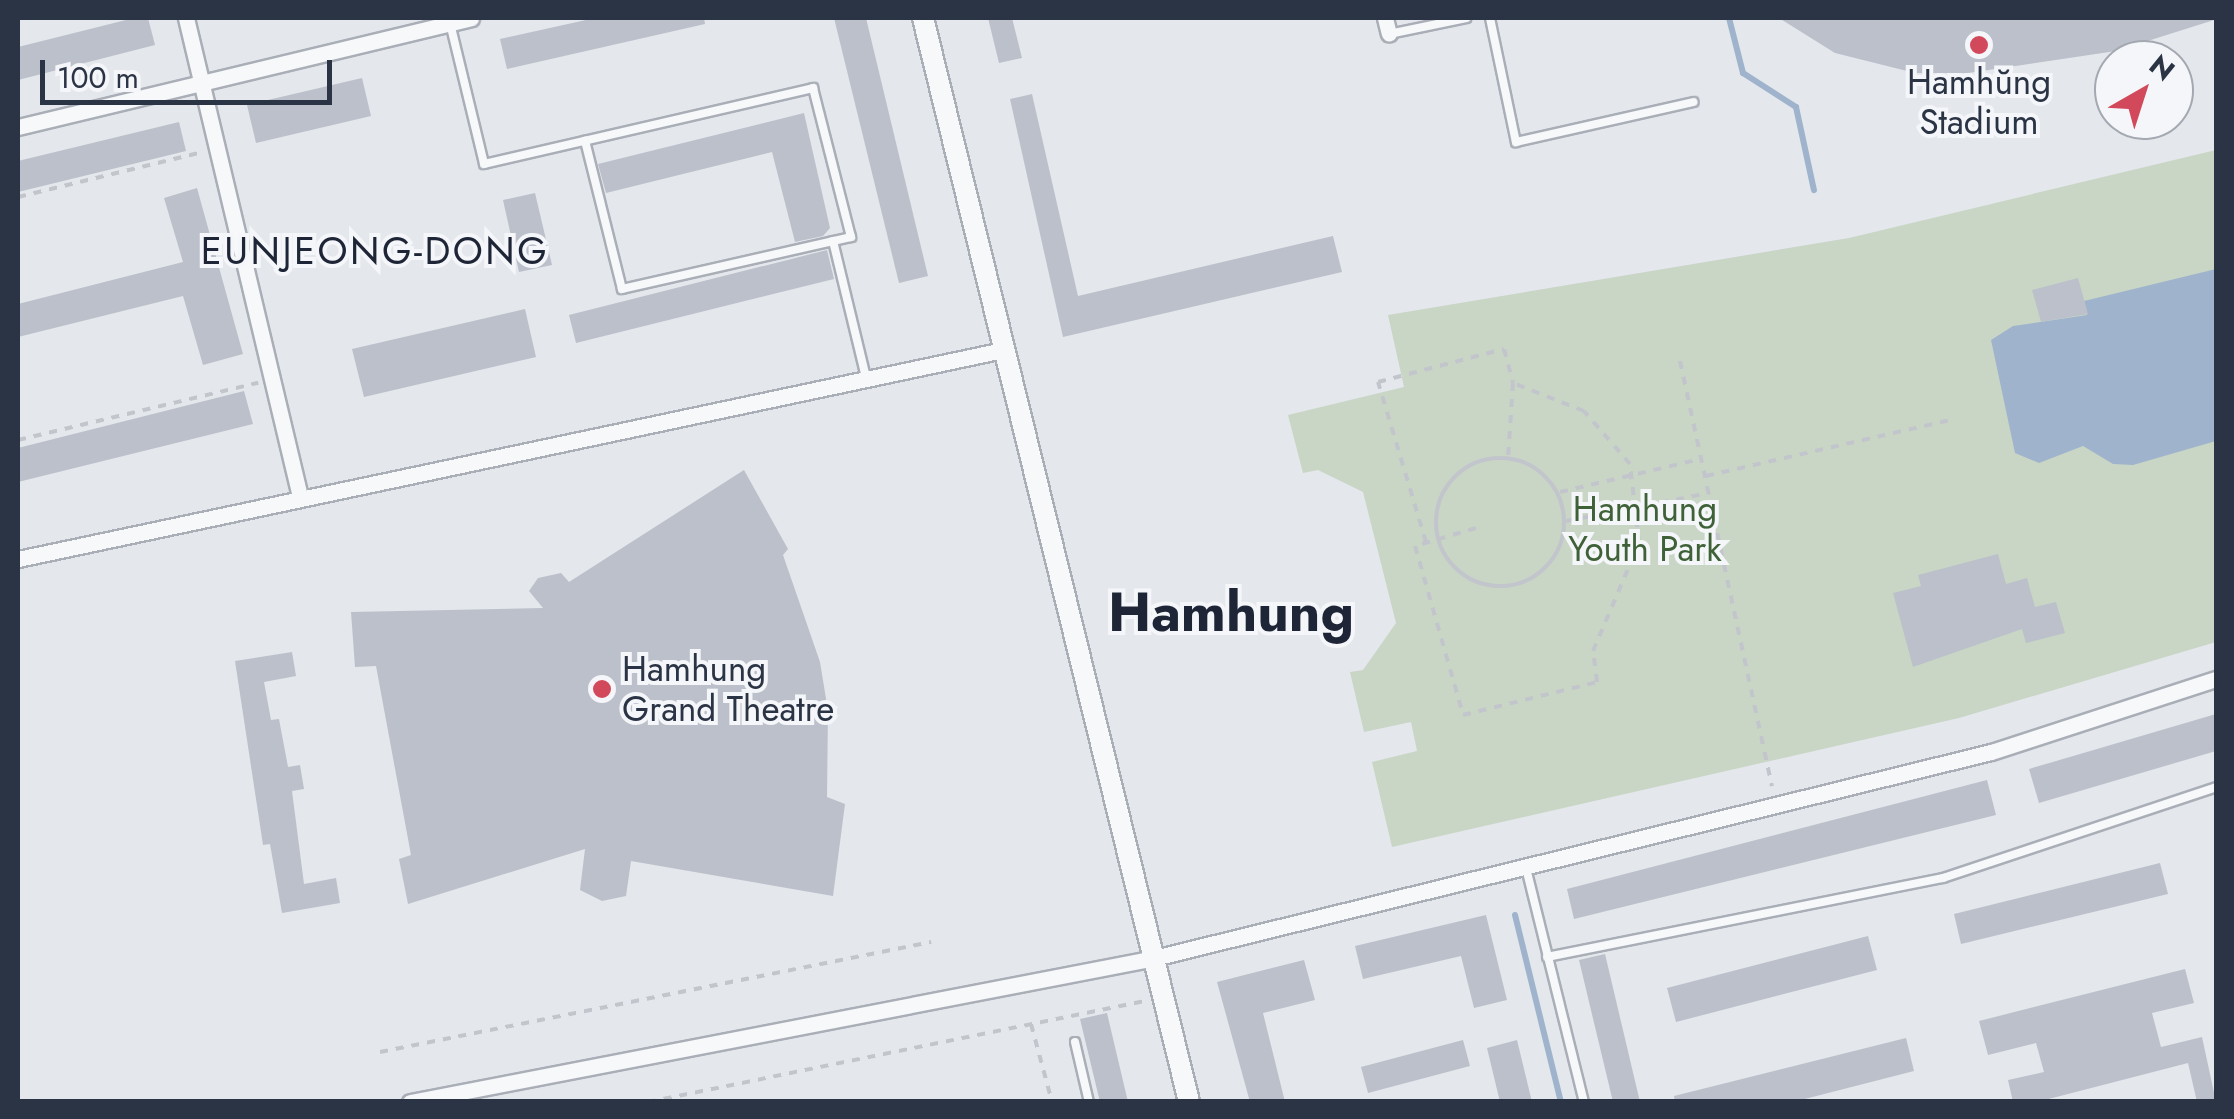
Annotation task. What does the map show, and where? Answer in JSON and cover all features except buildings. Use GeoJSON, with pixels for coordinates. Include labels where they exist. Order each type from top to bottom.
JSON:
{"type":"FeatureCollection","features":[{"type":"Feature","properties":{"kind":"street"},"geometry":{"type":"LineString","coordinates":[[186,18],[300,496]]}},
{"type":"Feature","properties":{"kind":"street"},"geometry":{"type":"LineString","coordinates":[[923,18],[1189,1102]]}},
{"type":"Feature","properties":{"kind":"street"},"geometry":{"type":"LineString","coordinates":[[1385,18],[1389,34]]}},
{"type":"Feature","properties":{"kind":"street"},"geometry":{"type":"LineString","coordinates":[[18,126],[461,19]]}},
{"type":"Feature","properties":{"kind":"street"},"geometry":{"type":"LineString","coordinates":[[18,560],[300,496],[1003,350]]}},
{"type":"Feature","properties":{"kind":"street"},"geometry":{"type":"LineString","coordinates":[[410,1102],[1154,958],[1525,862],[1991,752],[2216,679]]}},
{"type":"Feature","properties":{"kind":"lane"},"geometry":{"type":"LineString","coordinates":[[1389,34],[1466,18]]}},
{"type":"Feature","properties":{"kind":"lane"},"geometry":{"type":"LineString","coordinates":[[1490,18],[1516,142],[1694,102]]}},
{"type":"Feature","properties":{"kind":"lane"},"geometry":{"type":"LineString","coordinates":[[461,19],[484,164],[813,88],[851,238],[622,289],[584,141]]}},
{"type":"Feature","properties":{"kind":"lane"},"geometry":{"type":"LineString","coordinates":[[833,241],[866,377]]}},
{"type":"Feature","properties":{"kind":"lane"},"geometry":{"type":"LineString","coordinates":[[1547,957],[1943,878],[2216,787]]}},
{"type":"Feature","properties":{"kind":"lane"},"geometry":{"type":"LineString","coordinates":[[1525,862],[1584,1102]]}},
{"type":"Feature","properties":{"kind":"lane"},"geometry":{"type":"LineString","coordinates":[[1075,1042],[1089,1102]]}},
{"type":"Feature","properties":{"kind":"path"},"geometry":{"type":"LineString","coordinates":[[18,197],[217,149]]}},
{"type":"Feature","properties":{"kind":"path"},"geometry":{"type":"LineString","coordinates":[[1426,542],[1378,382],[1504,349],[1513,384],[1508,458]]}},
{"type":"Feature","properties":{"kind":"path"},"geometry":{"type":"LineString","coordinates":[[1680,361],[1776,804]]}},
{"type":"Feature","properties":{"kind":"path"},"geometry":{"type":"LineString","coordinates":[[18,440],[272,379]]}},
{"type":"Feature","properties":{"kind":"path"},"geometry":{"type":"LineString","coordinates":[[1476,528],[1415,546],[1463,715],[1597,682],[1593,651],[1634,564],[1639,507],[1632,475],[1614,438],[1584,411],[1513,384]]}},
{"type":"Feature","properties":{"kind":"path"},"geometry":{"type":"LineString","coordinates":[[1705,476],[1955,419]]}},
{"type":"Feature","properties":{"kind":"path"},"geometry":{"type":"LineString","coordinates":[[1508,458],[1540,472],[1557,492],[1564,522],[1546,567],[1511,585],[1484,584],[1460,572],[1438,539],[1440,499],[1454,477],[1476,462],[1508,458]]}},
{"type":"Feature","properties":{"kind":"path"},"geometry":{"type":"LineString","coordinates":[[1557,492],[1701,459]]}},
{"type":"Feature","properties":{"kind":"path"},"geometry":{"type":"LineString","coordinates":[[1564,522],[1709,493]]}},
{"type":"Feature","properties":{"kind":"path"},"geometry":{"type":"LineString","coordinates":[[380,1052],[932,942]]}},
{"type":"Feature","properties":{"kind":"path"},"geometry":{"type":"LineString","coordinates":[[648,1102],[1164,998]]}},
{"type":"Feature","properties":{"kind":"path"},"geometry":{"type":"LineString","coordinates":[[1031,1024],[1052,1102]]}},
{"type":"Feature","properties":{"kind":"green space","name":"Hamhung Youth Park"},"geometry":{"type":"Polygon","coordinates":[[[2216,150],[2216,642],[1959,718],[1392,847],[1372,762],[1417,751],[1411,722],[1364,732],[1350,672],[1363,670],[1396,623],[1363,492],[1318,470],[1303,473],[1288,415],[1404,387],[1388,315],[1849,238],[2216,150]]]}},
{"type":"Feature","properties":{"kind":"water"},"geometry":{"type":"Polygon","coordinates":[[[2216,269],[2216,441],[2133,465],[2113,464],[2083,446],[2039,463],[2015,453],[1991,340],[2013,326],[2087,315],[2084,301],[2216,269]]]}},
{"type":"Feature","properties":{"kind":"waterway"},"geometry":{"type":"LineString","coordinates":[[1729,18],[1743,73],[1796,107],[1814,190]]}},
{"type":"Feature","properties":{"kind":"waterway"},"geometry":{"type":"LineString","coordinates":[[1515,915],[1561,1102]]}},
{"type":"Feature","properties":{"kind":"place","name":"Hamhŭng Stadium"},"geometry":{"type":"Point","coordinates":[1979,45]}},
{"type":"Feature","properties":{"kind":"place","name":"Hamhung Grand Theatre"},"geometry":{"type":"Point","coordinates":[602,689]}},
{"type":"Feature","properties":{"kind":"district","name":"EUNJEONG-DONG"},"geometry":{"type":"Point","coordinates":[375,251]}},
{"type":"Feature","properties":{"kind":"district","name":"Hamhung"},"geometry":{"type":"Point","coordinates":[1231,613]}}]}
